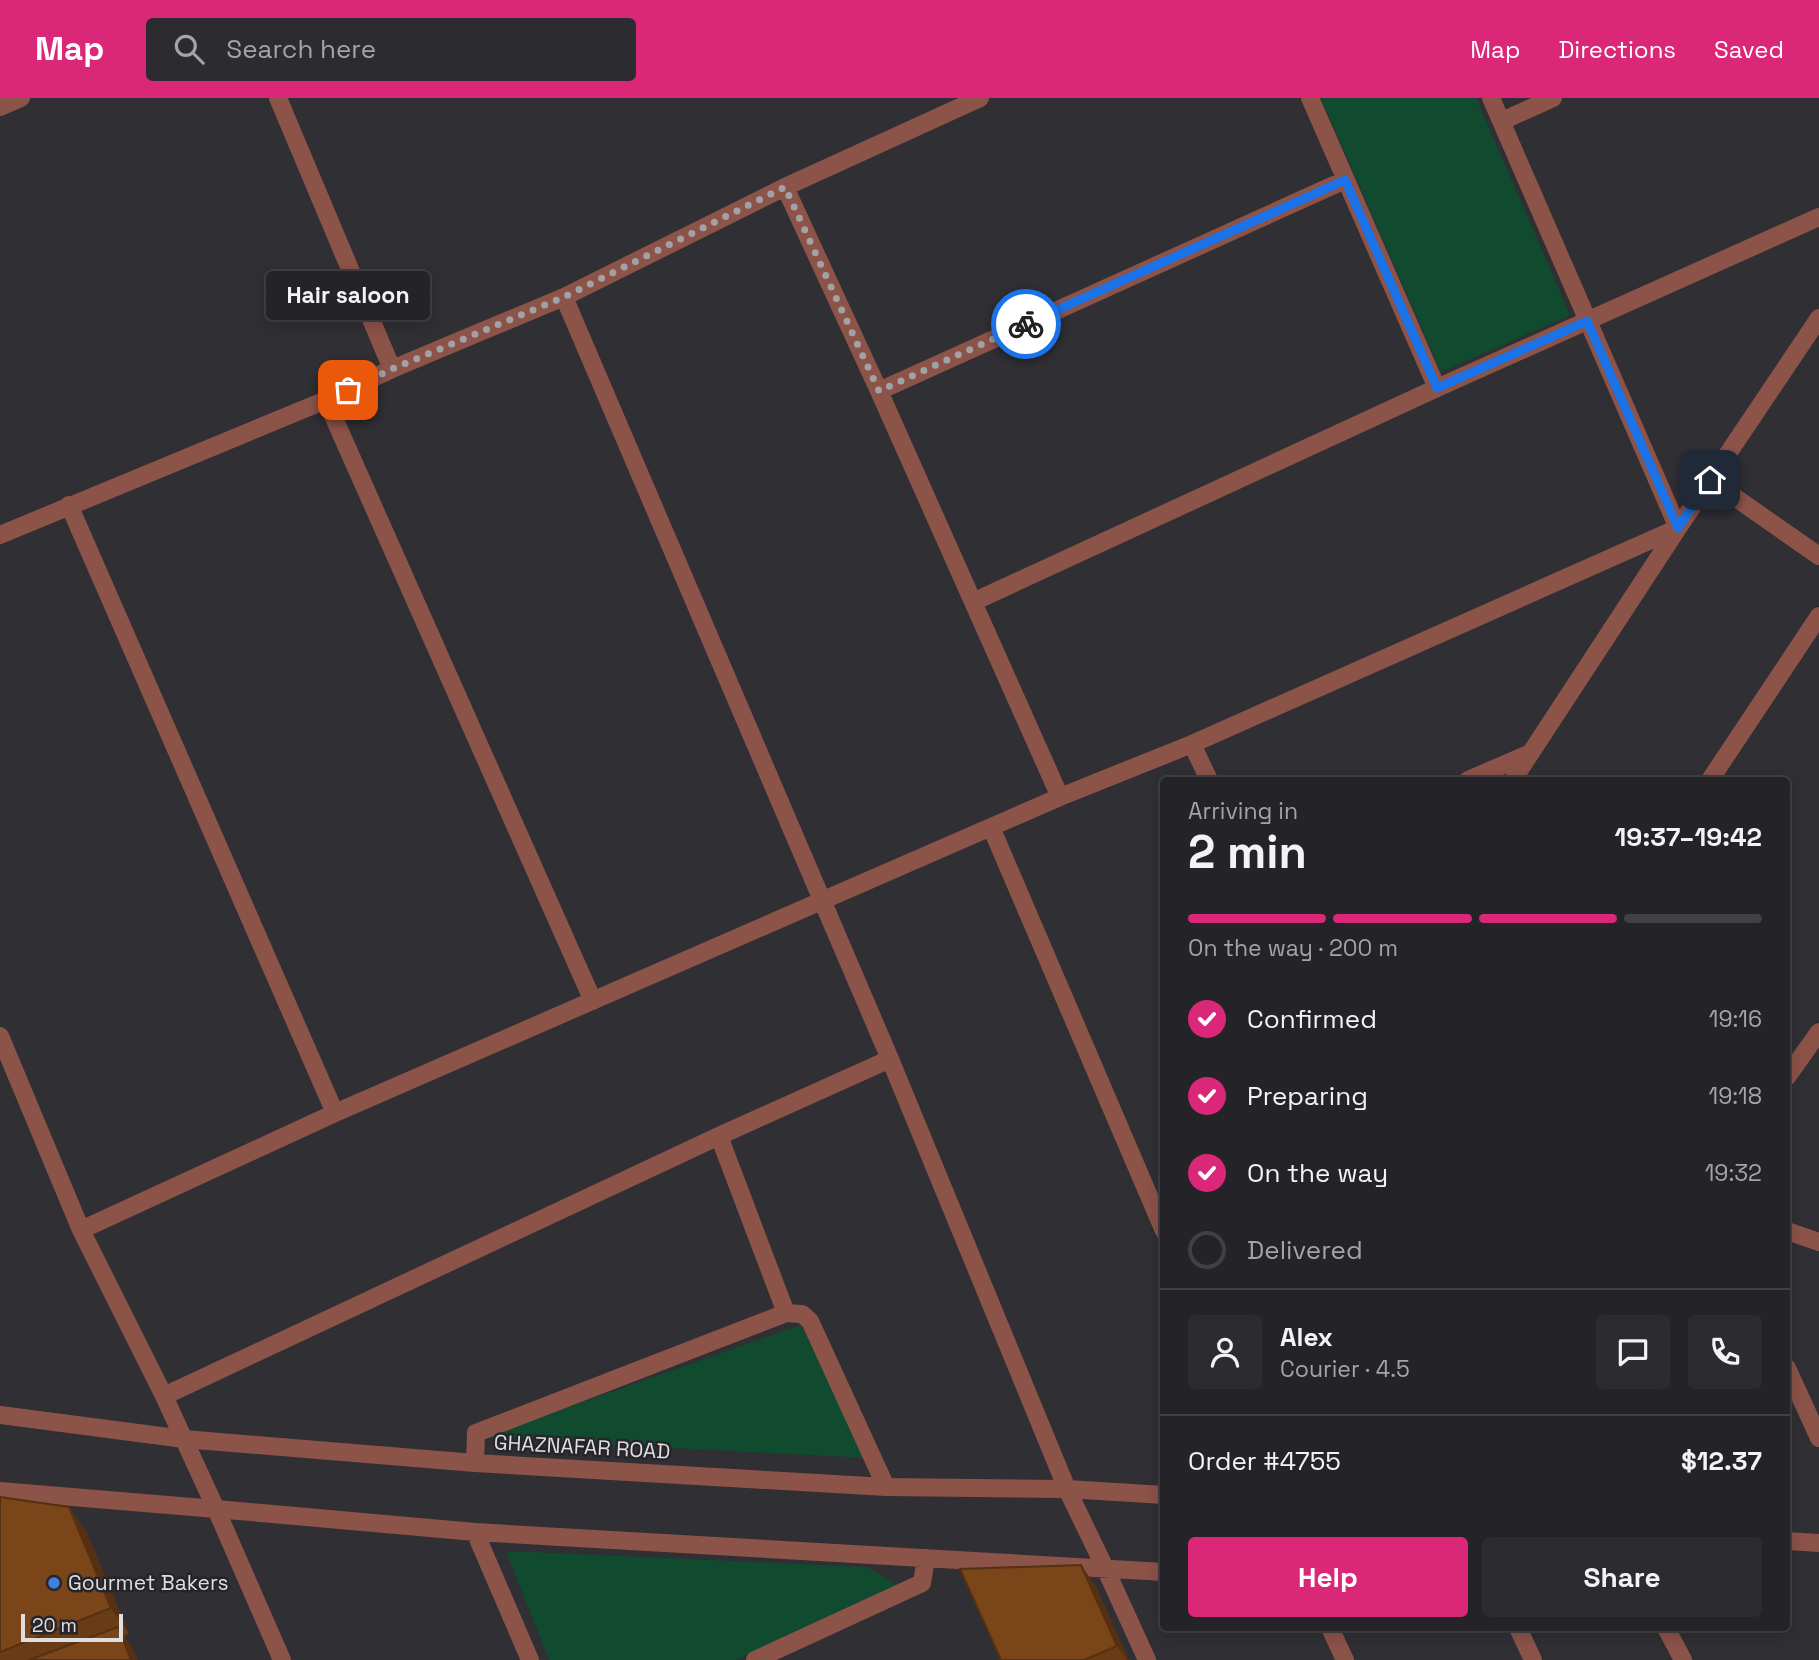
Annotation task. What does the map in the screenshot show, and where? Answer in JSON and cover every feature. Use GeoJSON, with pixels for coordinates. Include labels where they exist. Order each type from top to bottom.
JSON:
{"type":"FeatureCollection","features":[{"type":"Feature","properties":{"kind":"street"},"geometry":{"type":"LineString","coordinates":[[0,107],[20,98]]}},
{"type":"Feature","properties":{"kind":"street"},"geometry":{"type":"LineString","coordinates":[[278,98],[392,369]]}},
{"type":"Feature","properties":{"kind":"street"},"geometry":{"type":"LineString","coordinates":[[0,535],[326,400],[392,369],[564,297],[785,187],[980,98]]}},
{"type":"Feature","properties":{"kind":"street"},"geometry":{"type":"LineString","coordinates":[[1310,98],[1437,388]]}},
{"type":"Feature","properties":{"kind":"street"},"geometry":{"type":"LineString","coordinates":[[1491,98],[1678,528]]}},
{"type":"Feature","properties":{"kind":"street"},"geometry":{"type":"LineString","coordinates":[[1502,121],[1553,98]]}},
{"type":"Feature","properties":{"kind":"street"},"geometry":{"type":"LineString","coordinates":[[879,391],[1345,180]]}},
{"type":"Feature","properties":{"kind":"street"},"geometry":{"type":"LineString","coordinates":[[785,187],[1060,797]]}},
{"type":"Feature","properties":{"kind":"street"},"geometry":{"type":"LineString","coordinates":[[973,602],[1437,388],[1819,217]]}},
{"type":"Feature","properties":{"kind":"street"},"geometry":{"type":"LineString","coordinates":[[564,297],[823,900],[1067,1489],[1147,1660]]}},
{"type":"Feature","properties":{"kind":"street"},"geometry":{"type":"LineString","coordinates":[[1515,777],[1678,528],[1819,320]]}},
{"type":"Feature","properties":{"kind":"street"},"geometry":{"type":"LineString","coordinates":[[326,400],[593,1000]]}},
{"type":"Feature","properties":{"kind":"street"},"geometry":{"type":"LineString","coordinates":[[1710,480],[1819,556]]}},
{"type":"Feature","properties":{"kind":"street"},"geometry":{"type":"LineString","coordinates":[[69,505],[335,1113]]}},
{"type":"Feature","properties":{"kind":"street"},"geometry":{"type":"LineString","coordinates":[[81,1230],[335,1113],[1060,797],[1192,744],[1678,528]]}},
{"type":"Feature","properties":{"kind":"street"},"geometry":{"type":"LineString","coordinates":[[1712,777],[1819,616]]}},
{"type":"Feature","properties":{"kind":"street"},"geometry":{"type":"LineString","coordinates":[[1192,744],[1208,777]]}},
{"type":"Feature","properties":{"kind":"street"},"geometry":{"type":"LineString","coordinates":[[1475,777],[1531,753]]}},
{"type":"Feature","properties":{"kind":"street"},"geometry":{"type":"LineString","coordinates":[[991,827],[1158,1200]]}},
{"type":"Feature","properties":{"kind":"street"},"geometry":{"type":"LineString","coordinates":[[1790,1073],[1819,1032]]}},
{"type":"Feature","properties":{"kind":"street"},"geometry":{"type":"LineString","coordinates":[[0,1036],[81,1230],[164,1396],[282,1660]]}},
{"type":"Feature","properties":{"kind":"street"},"geometry":{"type":"LineString","coordinates":[[164,1396],[719,1136],[890,1059]]}},
{"type":"Feature","properties":{"kind":"street"},"geometry":{"type":"LineString","coordinates":[[719,1136],[786,1313]]}},
{"type":"Feature","properties":{"kind":"street"},"geometry":{"type":"LineString","coordinates":[[1790,1232],[1819,1242]]}},
{"type":"Feature","properties":{"kind":"street"},"geometry":{"type":"LineString","coordinates":[[475,1463],[476,1433],[786,1313],[802,1314],[810,1321],[886,1487]]}},
{"type":"Feature","properties":{"kind":"street"},"geometry":{"type":"LineString","coordinates":[[1790,1375],[1819,1438]]}},
{"type":"Feature","properties":{"kind":"street","name":"GHAZNAFAR ROAD"},"geometry":{"type":"LineString","coordinates":[[0,1415],[184,1439],[475,1463],[886,1487],[1067,1489],[1160,1495]]}},
{"type":"Feature","properties":{"kind":"street"},"geometry":{"type":"LineString","coordinates":[[0,1491],[474,1532],[1160,1572]]}},
{"type":"Feature","properties":{"kind":"street"},"geometry":{"type":"LineString","coordinates":[[474,1532],[530,1660]]}},
{"type":"Feature","properties":{"kind":"street"},"geometry":{"type":"LineString","coordinates":[[1790,1541],[1819,1543]]}},
{"type":"Feature","properties":{"kind":"street"},"geometry":{"type":"LineString","coordinates":[[755,1660],[922,1583],[926,1558]]}},
{"type":"Feature","properties":{"kind":"street"},"geometry":{"type":"LineString","coordinates":[[1331,1631],[1345,1660]]}},
{"type":"Feature","properties":{"kind":"street"},"geometry":{"type":"LineString","coordinates":[[1519,1631],[1533,1660]]}},
{"type":"Feature","properties":{"kind":"street"},"geometry":{"type":"LineString","coordinates":[[1668,1631],[1683,1660]]}},
{"type":"Feature","properties":{"kind":"green space"},"geometry":{"type":"Polygon","coordinates":[[[1321,98],[1476,98],[1570,315],[1441,372],[1321,98]]]}},
{"type":"Feature","properties":{"kind":"green space"},"geometry":{"type":"Polygon","coordinates":[[[801,1325],[866,1458],[481,1438],[801,1325]]]}},
{"type":"Feature","properties":{"kind":"green space"},"geometry":{"type":"Polygon","coordinates":[[[506,1551],[867,1567],[897,1585],[736,1660],[549,1660],[506,1551]]]}},
{"type":"Feature","properties":{"kind":"building","name":"Gourmet Bakers"},"geometry":{"type":"Polygon","coordinates":[[[0,1497],[69,1507],[111,1608],[0,1652],[0,1497]]]}},
{"type":"Feature","properties":{"kind":"building"},"geometry":{"type":"Polygon","coordinates":[[[1081,1565],[1117,1646],[1084,1660],[1001,1660],[960,1569],[1081,1565]]]}},
{"type":"Feature","properties":{"kind":"building"},"geometry":{"type":"Polygon","coordinates":[[[118,1627],[131,1660],[29,1660],[118,1627]]]}},
{"type":"Feature","properties":{"kind":"way so far"},"geometry":{"type":"LineString","coordinates":[[348,390],[564,297],[785,187],[879,391],[1026,324]]}},
{"type":"Feature","properties":{"kind":"place","name":"Hair saloon"},"geometry":{"type":"Point","coordinates":[348,390]}},
{"type":"Feature","properties":{"kind":"place","name":"Gourmet Bakers"},"geometry":{"type":"Point","coordinates":[54,1583]}},
{"type":"Feature","properties":{"kind":"route"},"geometry":{"type":"LineString","coordinates":[[1026,324],[1345,180],[1437,388],[1587,321],[1678,528],[1710,480]]}}]}
